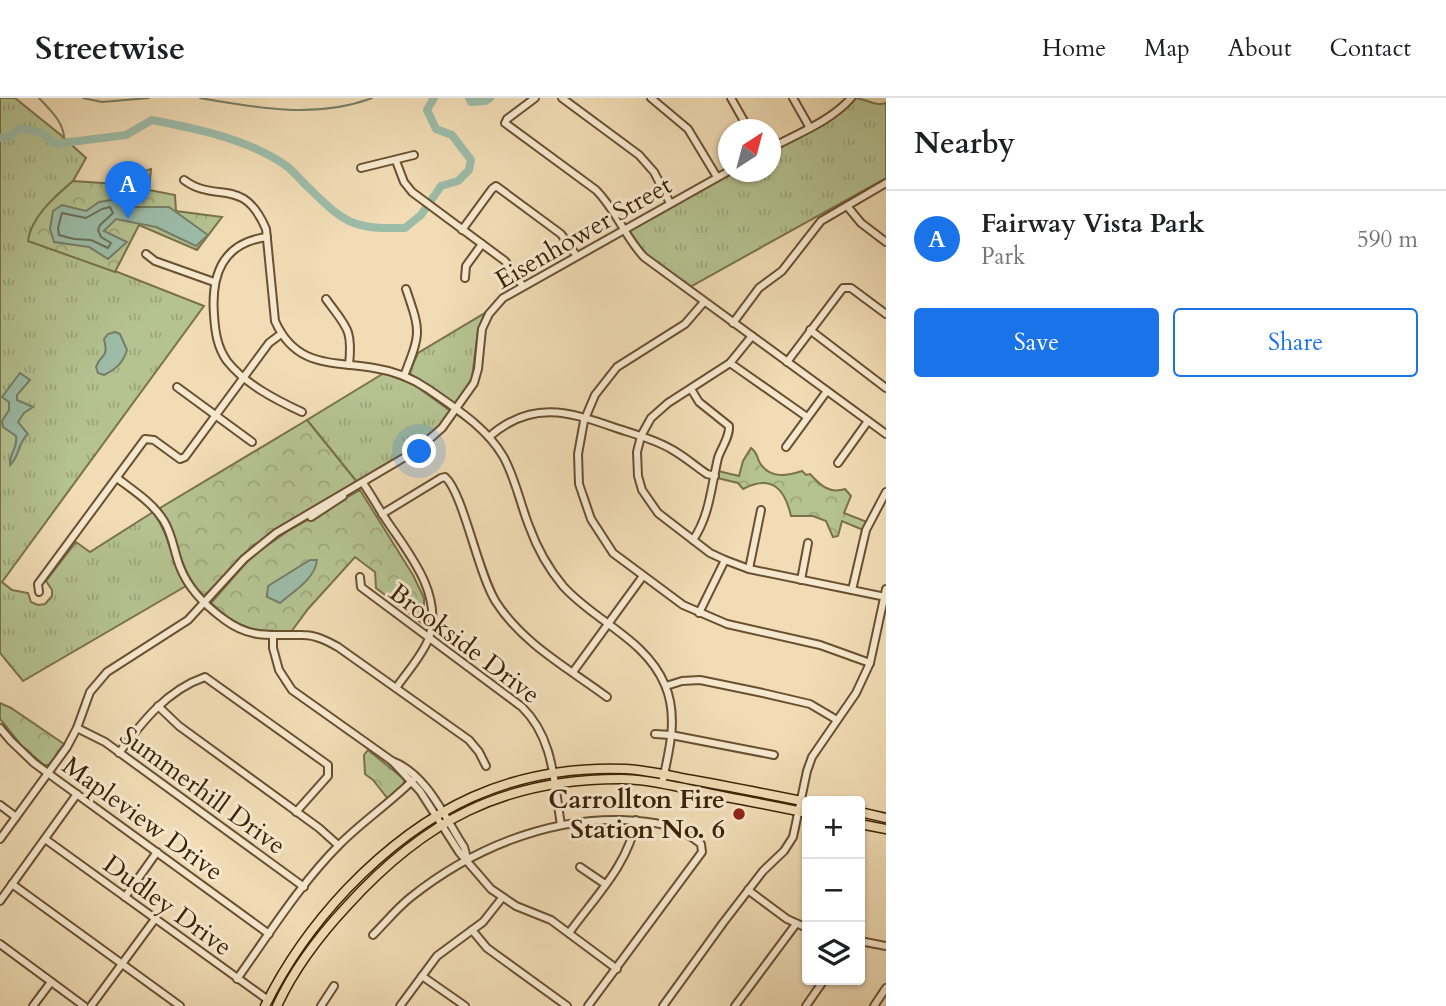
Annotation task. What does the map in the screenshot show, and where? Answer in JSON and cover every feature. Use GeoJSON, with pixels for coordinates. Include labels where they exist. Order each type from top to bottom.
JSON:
{"type":"FeatureCollection","features":[{"type":"Feature","properties":{"kind":"main road"},"geometry":{"type":"LineString","coordinates":[[267,1003],[287,966],[336,901],[394,843],[438,813],[468,798],[504,785],[553,773],[628,769],[802,802]]}},
{"type":"Feature","properties":{"kind":"main road"},"geometry":{"type":"LineString","coordinates":[[277,1006],[303,961],[339,915],[384,867],[444,823],[505,796],[555,784],[622,779],[662,784],[802,812]]}},
{"type":"Feature","properties":{"kind":"main road"},"geometry":{"type":"LineString","coordinates":[[723,796],[726,786]]}},
{"type":"Feature","properties":{"kind":"main road"},"geometry":{"type":"LineString","coordinates":[[865,814],[885,818],[884,829],[865,825]]}},
{"type":"Feature","properties":{"kind":"street"},"geometry":{"type":"LineString","coordinates":[[535,98],[505,121],[596,190],[644,257],[886,434]]}},
{"type":"Feature","properties":{"kind":"street"},"geometry":{"type":"LineString","coordinates":[[562,98],[639,155],[654,172],[670,203]]}},
{"type":"Feature","properties":{"kind":"street"},"geometry":{"type":"LineString","coordinates":[[651,98],[688,128],[717,177]]}},
{"type":"Feature","properties":{"kind":"street"},"geometry":{"type":"LineString","coordinates":[[732,98],[744,119]]}},
{"type":"Feature","properties":{"kind":"street"},"geometry":{"type":"LineString","coordinates":[[793,98],[810,128]]}},
{"type":"Feature","properties":{"kind":"street"},"geometry":{"type":"LineString","coordinates":[[781,143],[810,128],[841,108],[851,98]]}},
{"type":"Feature","properties":{"kind":"street"},"geometry":{"type":"LineString","coordinates":[[361,168],[414,155]]}},
{"type":"Feature","properties":{"kind":"street"},"geometry":{"type":"LineString","coordinates":[[396,161],[404,182],[421,200],[508,264],[522,285]]}},
{"type":"Feature","properties":{"kind":"street","name":"Eisenhower Street"},"geometry":{"type":"LineString","coordinates":[[0,839],[77,729],[90,692],[107,672],[178,628],[206,603],[244,559],[270,540],[338,501],[346,492],[424,445],[442,428],[470,390],[477,375],[481,335],[485,322],[498,303],[522,285],[717,177]]}},
{"type":"Feature","properties":{"kind":"street"},"geometry":{"type":"LineString","coordinates":[[184,180],[193,187],[228,192],[246,201],[260,217],[267,237],[275,321],[281,334],[299,353],[326,363],[375,368],[404,376],[426,388],[489,437],[505,459],[529,528],[548,566],[578,602],[641,650],[654,665],[666,686],[672,710],[671,735],[662,784]]}},
{"type":"Feature","properties":{"kind":"street"},"geometry":{"type":"LineString","coordinates":[[733,323],[759,288],[782,271],[816,226],[886,183]]}},
{"type":"Feature","properties":{"kind":"street"},"geometry":{"type":"LineString","coordinates":[[462,230],[496,186],[561,234],[576,256]]}},
{"type":"Feature","properties":{"kind":"street"},"geometry":{"type":"LineString","coordinates":[[847,206],[861,223],[886,242]]}},
{"type":"Feature","properties":{"kind":"street"},"geometry":{"type":"LineString","coordinates":[[267,237],[246,243],[232,251],[220,266],[214,282],[213,306],[217,340],[227,360],[244,377],[274,399],[302,412]]}},
{"type":"Feature","properties":{"kind":"street"},"geometry":{"type":"LineString","coordinates":[[465,278],[466,266],[482,244]]}},
{"type":"Feature","properties":{"kind":"street"},"geometry":{"type":"LineString","coordinates":[[146,254],[155,261],[214,282]]}},
{"type":"Feature","properties":{"kind":"street"},"geometry":{"type":"LineString","coordinates":[[787,362],[845,286],[886,314]]}},
{"type":"Feature","properties":{"kind":"street"},"geometry":{"type":"LineString","coordinates":[[404,376],[418,332],[406,289]]}},
{"type":"Feature","properties":{"kind":"street"},"geometry":{"type":"LineString","coordinates":[[326,299],[341,317],[349,333],[349,365]]}},
{"type":"Feature","properties":{"kind":"street"},"geometry":{"type":"LineString","coordinates":[[704,302],[685,324],[617,367],[603,383],[580,435],[577,466],[584,504],[604,542],[613,553],[670,597],[699,613],[738,627],[820,645],[870,663]]}},
{"type":"Feature","properties":{"kind":"street"},"geometry":{"type":"LineString","coordinates":[[810,331],[886,388]]}},
{"type":"Feature","properties":{"kind":"street"},"geometry":{"type":"LineString","coordinates":[[39,592],[38,584],[148,438],[183,459],[269,343],[281,334]]}},
{"type":"Feature","properties":{"kind":"street"},"geometry":{"type":"LineString","coordinates":[[752,336],[730,363],[654,414],[641,436],[636,461],[642,490],[658,513],[725,560],[749,569],[801,580],[886,594],[870,663],[860,686],[812,757],[805,796]]}},
{"type":"Feature","properties":{"kind":"street"},"geometry":{"type":"LineString","coordinates":[[730,363],[807,417]]}},
{"type":"Feature","properties":{"kind":"street"},"geometry":{"type":"LineString","coordinates":[[177,387],[252,442]]}},
{"type":"Feature","properties":{"kind":"street"},"geometry":{"type":"LineString","coordinates":[[691,389],[699,402],[729,426],[706,517],[693,540]]}},
{"type":"Feature","properties":{"kind":"street"},"geometry":{"type":"LineString","coordinates":[[786,447],[827,391]]}},
{"type":"Feature","properties":{"kind":"street"},"geometry":{"type":"LineString","coordinates":[[489,437],[511,421],[536,413],[560,411],[641,436],[674,450],[707,474],[715,476]]}},
{"type":"Feature","properties":{"kind":"street"},"geometry":{"type":"LineString","coordinates":[[838,463],[868,421]]}},
{"type":"Feature","properties":{"kind":"street"},"geometry":{"type":"LineString","coordinates":[[117,478],[148,501],[171,536],[181,570],[194,591],[234,626],[258,635],[304,635],[328,641],[469,740],[486,766]]}},
{"type":"Feature","properties":{"kind":"street"},"geometry":{"type":"LineString","coordinates":[[382,514],[441,478],[448,479],[458,500],[485,580],[496,601],[531,642],[607,697]]}},
{"type":"Feature","properties":{"kind":"street"},"geometry":{"type":"LineString","coordinates":[[363,483],[409,550],[426,586],[433,615],[429,638],[396,688]]}},
{"type":"Feature","properties":{"kind":"street"},"geometry":{"type":"LineString","coordinates":[[852,590],[867,527],[886,492]]}},
{"type":"Feature","properties":{"kind":"street"},"geometry":{"type":"LineString","coordinates":[[749,569],[761,510]]}},
{"type":"Feature","properties":{"kind":"street"},"geometry":{"type":"LineString","coordinates":[[801,580],[808,543]]}},
{"type":"Feature","properties":{"kind":"street"},"geometry":{"type":"LineString","coordinates":[[699,613],[725,560]]}},
{"type":"Feature","properties":{"kind":"street"},"geometry":{"type":"LineString","coordinates":[[573,672],[643,576]]}},
{"type":"Feature","properties":{"kind":"street","name":"Brookside Drive"},"geometry":{"type":"LineString","coordinates":[[360,578],[361,587],[531,715],[546,740],[561,825]]}},
{"type":"Feature","properties":{"kind":"street"},"geometry":{"type":"LineString","coordinates":[[273,637],[279,670],[292,690],[393,761],[414,779],[464,847],[467,860],[483,882],[502,898],[542,915],[618,969]]}},
{"type":"Feature","properties":{"kind":"street"},"geometry":{"type":"LineString","coordinates":[[119,752],[146,716],[205,677],[328,765],[328,776],[296,812]]}},
{"type":"Feature","properties":{"kind":"street"},"geometry":{"type":"LineString","coordinates":[[666,686],[682,681],[700,680],[810,704],[837,720]]}},
{"type":"Feature","properties":{"kind":"street"},"geometry":{"type":"LineString","coordinates":[[158,706],[179,726],[338,845]]}},
{"type":"Feature","properties":{"kind":"street","name":"Mapleview Drive"},"geometry":{"type":"LineString","coordinates":[[0,728],[22,752],[48,773],[269,934]]}},
{"type":"Feature","properties":{"kind":"street","name":"Summerhill Drive"},"geometry":{"type":"LineString","coordinates":[[77,729],[98,738],[119,752],[304,887]]}},
{"type":"Feature","properties":{"kind":"street"},"geometry":{"type":"LineString","coordinates":[[655,734],[774,755]]}},
{"type":"Feature","properties":{"kind":"street"},"geometry":{"type":"LineString","coordinates":[[237,979],[338,845],[414,779]]}},
{"type":"Feature","properties":{"kind":"street"},"geometry":{"type":"LineString","coordinates":[[0,901],[78,794]]}},
{"type":"Feature","properties":{"kind":"street"},"geometry":{"type":"LineString","coordinates":[[0,805],[16,817]]}},
{"type":"Feature","properties":{"kind":"street"},"geometry":{"type":"LineString","coordinates":[[663,1006],[748,890],[788,844],[802,814]]}},
{"type":"Feature","properties":{"kind":"street"},"geometry":{"type":"LineString","coordinates":[[373,935],[410,898],[467,860],[497,845],[561,825],[601,820],[636,820],[665,824],[695,839],[701,844],[702,852],[588,1006]]}},
{"type":"Feature","properties":{"kind":"street"},"geometry":{"type":"LineString","coordinates":[[569,933],[630,847],[636,820]]}},
{"type":"Feature","properties":{"kind":"street","name":"Dudley Drive"},"geometry":{"type":"LineString","coordinates":[[45,839],[267,1003]]}},
{"type":"Feature","properties":{"kind":"street"},"geometry":{"type":"LineString","coordinates":[[125,897],[157,852]]}},
{"type":"Feature","properties":{"kind":"street"},"geometry":{"type":"LineString","coordinates":[[580,867],[604,884]]}},
{"type":"Feature","properties":{"kind":"street"},"geometry":{"type":"LineString","coordinates":[[12,884],[180,1006]]}},
{"type":"Feature","properties":{"kind":"street"},"geometry":{"type":"LineString","coordinates":[[748,890],[802,926]]}},
{"type":"Feature","properties":{"kind":"street"},"geometry":{"type":"LineString","coordinates":[[400,1006],[438,956],[483,922],[502,898]]}},
{"type":"Feature","properties":{"kind":"street"},"geometry":{"type":"LineString","coordinates":[[92,1006],[155,919]]}},
{"type":"Feature","properties":{"kind":"street"},"geometry":{"type":"LineString","coordinates":[[735,1006],[796,924]]}},
{"type":"Feature","properties":{"kind":"street"},"geometry":{"type":"LineString","coordinates":[[472,930],[487,948],[567,1006]]}},
{"type":"Feature","properties":{"kind":"street"},"geometry":{"type":"LineString","coordinates":[[865,942],[886,946]]}},
{"type":"Feature","properties":{"kind":"street"},"geometry":{"type":"LineString","coordinates":[[0,944],[84,1006]]}},
{"type":"Feature","properties":{"kind":"street"},"geometry":{"type":"LineString","coordinates":[[422,976],[465,1006]]}},
{"type":"Feature","properties":{"kind":"street"},"geometry":{"type":"LineString","coordinates":[[33,1006],[51,982]]}},
{"type":"Feature","properties":{"kind":"street"},"geometry":{"type":"LineString","coordinates":[[806,1006],[821,985]]}},
{"type":"Feature","properties":{"kind":"street"},"geometry":{"type":"LineString","coordinates":[[321,1006],[334,986]]}},
{"type":"Feature","properties":{"kind":"street"},"geometry":{"type":"LineString","coordinates":[[874,1006],[886,988]]}},
{"type":"Feature","properties":{"kind":"green space"},"geometry":{"type":"Polygon","coordinates":[[[0,98],[15,98],[86,158],[73,181],[55,197],[97,264],[204,306],[2,582],[12,590],[28,593],[31,602],[45,604],[52,596],[52,590],[46,581],[76,542],[90,552],[153,512],[164,531],[186,586],[23,681],[0,653],[0,98]]]}},
{"type":"Feature","properties":{"kind":"green space"},"geometry":{"type":"Polygon","coordinates":[[[854,98],[878,104],[886,103],[886,178],[690,287],[654,262],[638,247],[629,229],[718,181],[781,182],[781,145],[835,115],[854,98]]]}},
{"type":"Feature","properties":{"kind":"green space"},"geometry":{"type":"Polygon","coordinates":[[[151,169],[149,190],[175,195],[176,211],[222,217],[197,250],[139,225],[115,272],[28,241],[39,215],[73,181],[118,184],[136,173],[151,169]]]}},
{"type":"Feature","properties":{"kind":"green space"},"geometry":{"type":"Polygon","coordinates":[[[485,313],[478,330],[472,378],[457,403],[454,404],[409,373],[418,353],[485,313]]]}},
{"type":"Feature","properties":{"kind":"green space"},"geometry":{"type":"Polygon","coordinates":[[[384,373],[413,384],[449,410],[450,414],[418,443],[357,482],[307,420],[384,373]]]}},
{"type":"Feature","properties":{"kind":"green space"},"geometry":{"type":"Polygon","coordinates":[[[307,420],[357,482],[254,545],[206,597],[204,596],[189,576],[160,508],[307,420]]]}},
{"type":"Feature","properties":{"kind":"green space"},"geometry":{"type":"Polygon","coordinates":[[[751,448],[769,472],[785,475],[802,471],[830,489],[845,489],[851,496],[844,513],[867,522],[863,530],[842,521],[838,536],[833,537],[826,521],[813,516],[791,516],[785,498],[776,487],[762,483],[743,489],[738,483],[717,478],[718,471],[739,476],[743,461],[751,448]]]}},
{"type":"Feature","properties":{"kind":"green space"},"geometry":{"type":"Polygon","coordinates":[[[360,490],[413,575],[424,598],[424,625],[376,588],[375,572],[355,557],[291,632],[248,627],[230,618],[211,603],[252,556],[288,531],[360,490]]]}},
{"type":"Feature","properties":{"kind":"green space"},"geometry":{"type":"Polygon","coordinates":[[[0,703],[64,744],[49,765],[44,765],[21,745],[0,719],[0,703]]]}},
{"type":"Feature","properties":{"kind":"green space"},"geometry":{"type":"Polygon","coordinates":[[[368,750],[404,779],[404,784],[388,799],[365,774],[364,755],[368,750]]]}},
{"type":"Feature","properties":{"kind":"water"},"geometry":{"type":"Polygon","coordinates":[[[117,199],[135,207],[169,207],[208,235],[196,246],[156,227],[116,219],[104,231],[127,242],[108,259],[89,247],[54,242],[50,229],[53,211],[62,205],[86,211],[99,202],[117,199]]]}},
{"type":"Feature","properties":{"kind":"water"},"geometry":{"type":"Polygon","coordinates":[[[115,332],[120,334],[127,350],[125,355],[112,370],[104,375],[98,373],[96,367],[106,350],[104,339],[115,332]]]}},
{"type":"Feature","properties":{"kind":"water"},"geometry":{"type":"Polygon","coordinates":[[[20,373],[30,380],[17,395],[17,400],[33,407],[24,413],[18,422],[28,434],[10,465],[16,436],[3,427],[2,421],[9,410],[9,402],[2,397],[20,373]]]}},
{"type":"Feature","properties":{"kind":"water"},"geometry":{"type":"Polygon","coordinates":[[[310,560],[317,560],[315,567],[308,579],[297,589],[280,603],[267,597],[268,586],[310,560]]]}},
{"type":"Feature","properties":{"kind":"waterway"},"geometry":{"type":"LineString","coordinates":[[39,98],[60,124],[64,143]]}},
{"type":"Feature","properties":{"kind":"waterway"},"geometry":{"type":"LineString","coordinates":[[83,98],[102,102],[149,98]]}},
{"type":"Feature","properties":{"kind":"waterway"},"geometry":{"type":"LineString","coordinates":[[200,98],[287,110],[330,108],[372,98]]}},
{"type":"Feature","properties":{"kind":"waterway"},"geometry":{"type":"LineString","coordinates":[[0,138],[9,137],[20,128],[42,133],[55,144],[126,135],[152,120],[187,127],[223,136],[273,157],[288,167],[334,211],[353,223],[405,228],[421,215],[441,186],[458,181],[469,170],[471,160],[452,135],[436,129],[427,110],[434,98]]}},
{"type":"Feature","properties":{"kind":"waterway"},"geometry":{"type":"LineString","coordinates":[[469,98],[471,102],[490,98]]}},
{"type":"Feature","properties":{"kind":"place","name":"Fairway Vista Park"},"geometry":{"type":"Point","coordinates":[128,219]}},
{"type":"Feature","properties":{"kind":"place","name":"Carrollton Fire Station No. 6"},"geometry":{"type":"Point","coordinates":[739,814]}}]}
